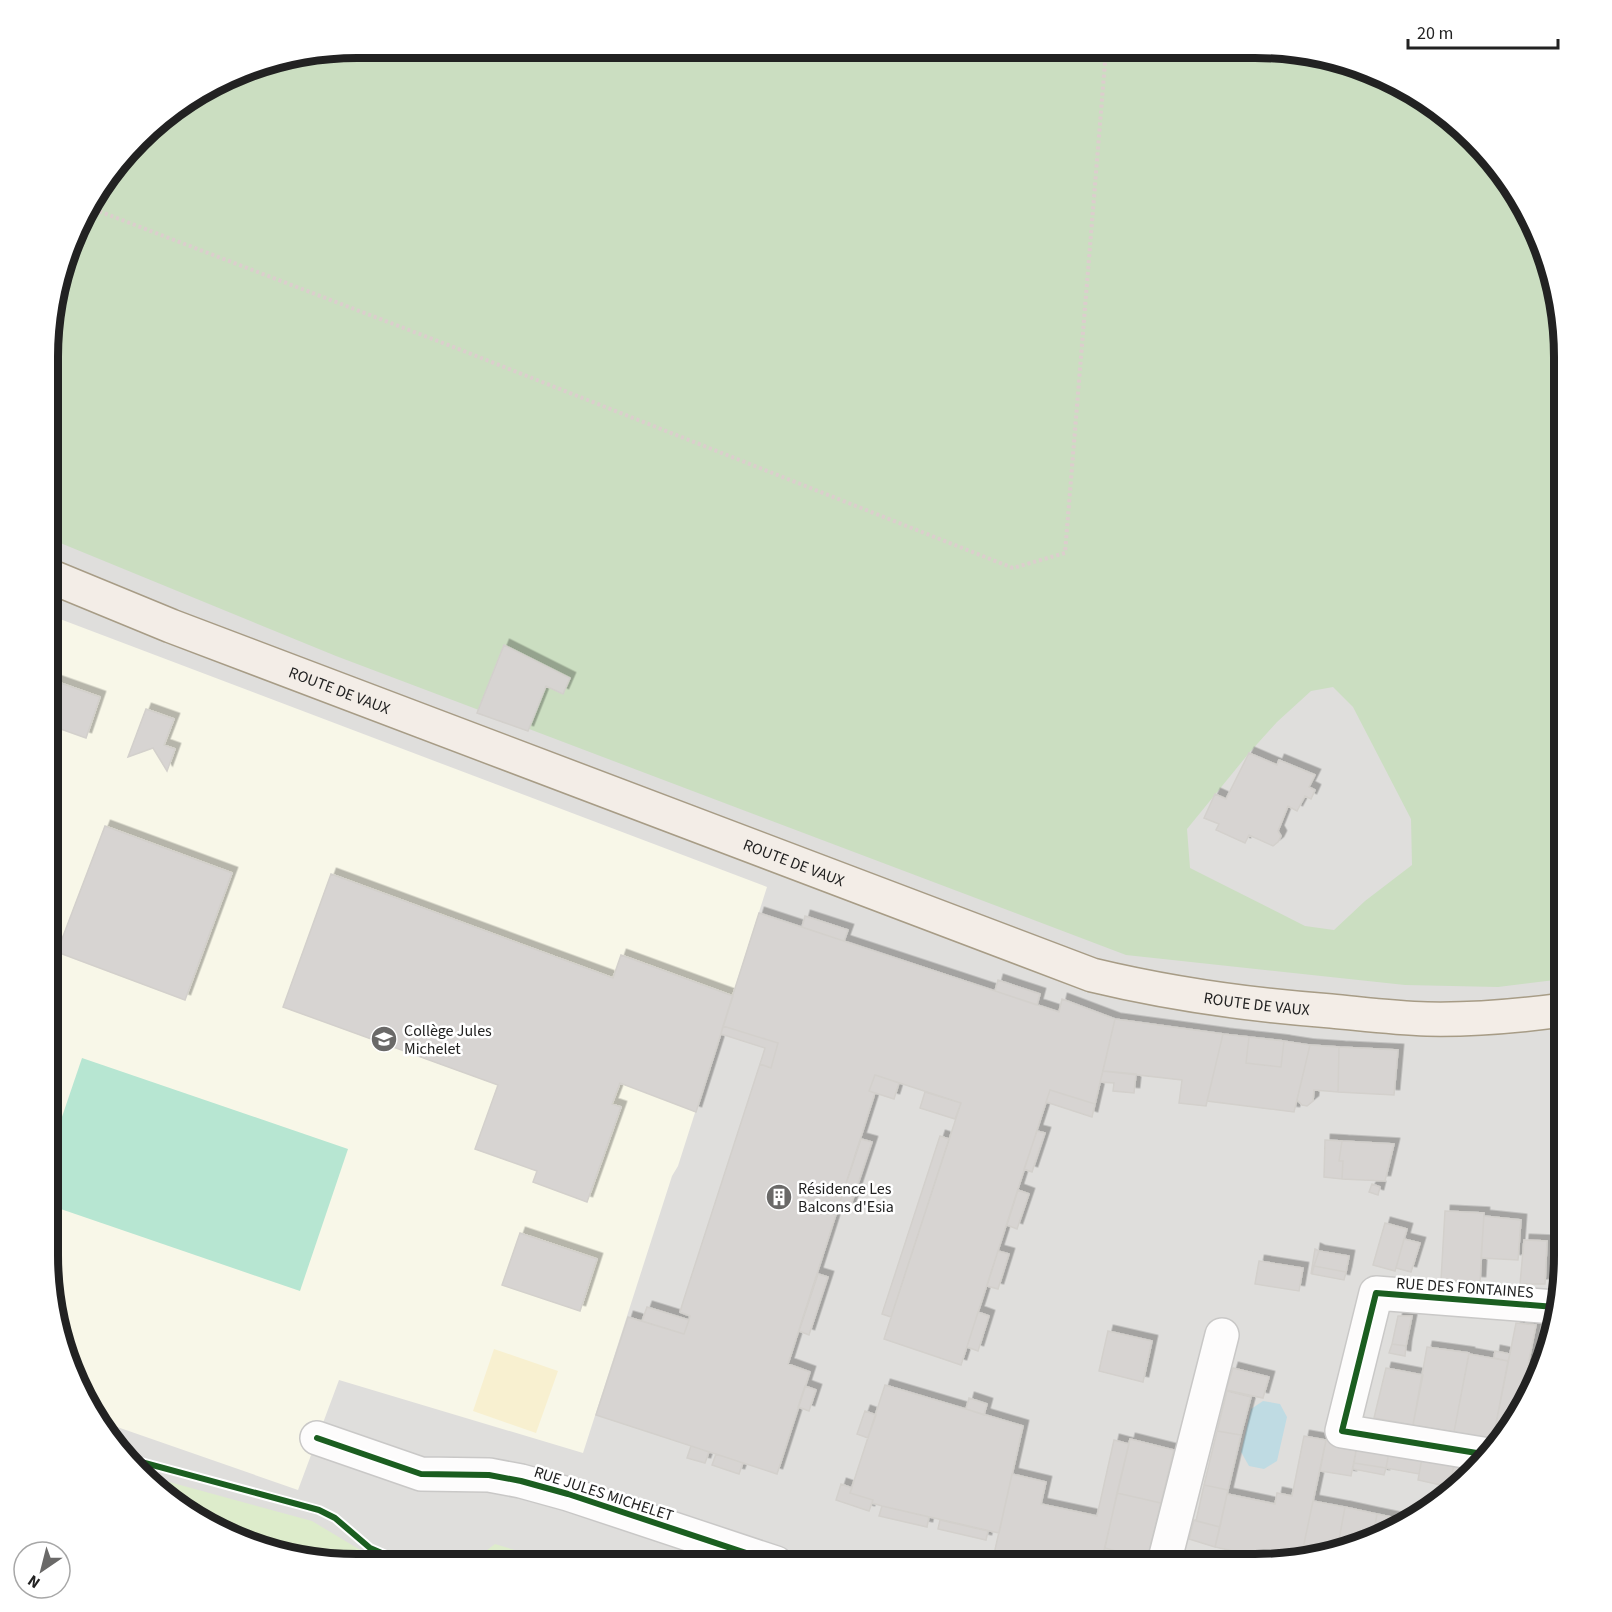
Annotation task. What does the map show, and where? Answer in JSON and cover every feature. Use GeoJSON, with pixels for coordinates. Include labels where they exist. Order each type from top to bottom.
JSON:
{"type":"FeatureCollection","features":[{"type":"Feature","properties":{"kind":"main road","name":"ROUTE DE VAUX"},"geometry":{"type":"LineString","coordinates":[[58,580],[171,626],[1092,975],[1144,987],[1224,1000],[1390,1016],[1470,1019],[1554,1011]]}},
{"type":"Feature","properties":{"kind":"street","name":"RUE DES FONTAINES"},"geometry":{"type":"LineString","coordinates":[[1478,1453],[1342,1431],[1376,1293],[1549,1307]]}},
{"type":"Feature","properties":{"kind":"street"},"geometry":{"type":"LineString","coordinates":[[1166,1554],[1222,1335]]}},
{"type":"Feature","properties":{"kind":"street","name":"RUE JULES MICHELET"},"geometry":{"type":"LineString","coordinates":[[317,1438],[421,1474],[489,1475],[521,1481],[568,1494],[749,1554]]}},
{"type":"Feature","properties":{"kind":"path"},"geometry":{"type":"LineString","coordinates":[[97,211],[467,352],[1013,568],[1065,553],[1105,58]]}},
{"type":"Feature","properties":{"kind":"path"},"geometry":{"type":"LineString","coordinates":[[143,1462],[319,1510],[335,1518],[370,1548],[384,1554]]}},
{"type":"Feature","properties":{"kind":"shaded area"},"geometry":{"type":"Polygon","coordinates":[[[1254,58],[1294,61],[1351,74],[1387,89],[1437,120],[1466,146],[1492,175],[1523,225],[1538,261],[1548,299],[1553,338],[1554,1254],[1548,1313],[1538,1351],[1523,1387],[1492,1437],[1466,1466],[1437,1492],[1387,1523],[1351,1538],[1313,1548],[1274,1553],[358,1554],[299,1548],[261,1538],[225,1523],[175,1492],[146,1466],[120,1437],[89,1387],[74,1351],[64,1313],[58,1254],[58,358],[64,299],[74,261],[89,225],[120,175],[160,133],[191,109],[243,81],[299,64],[338,59],[1254,58]]]}},
{"type":"Feature","properties":{"kind":"shaded area","name":"Collège Jules Michelet"},"geometry":{"type":"Polygon","coordinates":[[[58,618],[767,887],[583,1453],[339,1380],[298,1490],[112,1425],[89,1387],[74,1351],[64,1313],[58,1254],[58,618]]]}},
{"type":"Feature","properties":{"kind":"green space"},"geometry":{"type":"Polygon","coordinates":[[[358,58],[1254,58],[1294,61],[1351,74],[1369,81],[1387,89],[1437,120],[1466,146],[1492,175],[1523,225],[1538,261],[1548,299],[1554,358],[1554,980],[1498,987],[1405,985],[1126,955],[336,656],[58,542],[59,338],[64,299],[81,243],[109,191],[146,146],[191,109],[225,89],[261,74],[299,64],[358,58]],[[1333,687],[1311,691],[1277,722],[1249,753],[1187,829],[1190,868],[1305,926],[1334,930],[1365,901],[1412,865],[1411,819],[1353,707],[1333,687]]]}},
{"type":"Feature","properties":{"kind":"green space"},"geometry":{"type":"Polygon","coordinates":[[[82,1058],[348,1149],[300,1291],[58,1208],[58,1129],[82,1058]]]}},
{"type":"Feature","properties":{"kind":"green space"},"geometry":{"type":"Polygon","coordinates":[[[161,1480],[312,1521],[367,1554],[318,1551],[261,1538],[225,1523],[191,1503],[161,1480]]]}},
{"type":"Feature","properties":{"kind":"green space"},"geometry":{"type":"Polygon","coordinates":[[[495,1544],[528,1554],[482,1554],[495,1544]]]}},
{"type":"Feature","properties":{"kind":"sand"},"geometry":{"type":"Polygon","coordinates":[[[494,1349],[558,1371],[536,1433],[473,1411],[494,1349]]]}},
{"type":"Feature","properties":{"kind":"water"},"geometry":{"type":"Polygon","coordinates":[[[1263,1401],[1280,1404],[1287,1417],[1277,1461],[1264,1469],[1249,1466],[1241,1452],[1251,1409],[1263,1401]]]}},
{"type":"Feature","properties":{"kind":"building"},"geometry":{"type":"Polygon","coordinates":[[[504,645],[570,678],[563,694],[546,686],[528,731],[477,713],[504,645]]]}},
{"type":"Feature","properties":{"kind":"building"},"geometry":{"type":"Polygon","coordinates":[[[58,682],[100,697],[86,738],[58,728],[58,682]]]}},
{"type":"Feature","properties":{"kind":"building"},"geometry":{"type":"Polygon","coordinates":[[[146,709],[174,719],[164,745],[175,749],[167,771],[153,748],[128,757],[146,709]]]}},
{"type":"Feature","properties":{"kind":"building"},"geometry":{"type":"Polygon","coordinates":[[[1249,753],[1277,765],[1279,760],[1315,775],[1309,787],[1315,790],[1311,799],[1305,796],[1297,811],[1288,806],[1278,831],[1281,836],[1273,846],[1249,835],[1245,843],[1216,830],[1219,824],[1204,818],[1215,794],[1226,799],[1249,753]]]}},
{"type":"Feature","properties":{"kind":"building"},"geometry":{"type":"Polygon","coordinates":[[[105,826],[232,873],[185,1000],[58,952],[105,826]]]}},
{"type":"Feature","properties":{"kind":"building"},"geometry":{"type":"Polygon","coordinates":[[[331,874],[613,978],[621,955],[733,996],[696,1112],[620,1083],[612,1104],[621,1107],[587,1202],[533,1182],[537,1171],[475,1149],[498,1085],[283,1007],[331,874]]]}},
{"type":"Feature","properties":{"kind":"building","name":"Résidence Les Balcons d'Esia"},"geometry":{"type":"Polygon","coordinates":[[[759,913],[1059,1012],[1062,999],[1115,1019],[1095,1104],[1050,1090],[961,1365],[884,1339],[961,1103],[875,1075],[869,1091],[875,1093],[788,1364],[810,1372],[777,1474],[596,1415],[628,1317],[684,1334],[690,1316],[680,1312],[760,1064],[771,1068],[778,1043],[723,1026],[759,913]]]}},
{"type":"Feature","properties":{"kind":"building"},"geometry":{"type":"Polygon","coordinates":[[[805,916],[848,930],[844,941],[802,927],[805,916]]]}},
{"type":"Feature","properties":{"kind":"building"},"geometry":{"type":"Polygon","coordinates":[[[998,980],[1040,994],[1037,1005],[995,991],[998,980]]]}},
{"type":"Feature","properties":{"kind":"building"},"geometry":{"type":"Polygon","coordinates":[[[1115,1019],[1223,1034],[1206,1106],[1179,1103],[1182,1080],[1103,1071],[1115,1019]]]}},
{"type":"Feature","properties":{"kind":"building"},"geometry":{"type":"Polygon","coordinates":[[[723,1026],[778,1043],[771,1068],[760,1064],[765,1048],[721,1034],[723,1026]]]}},
{"type":"Feature","properties":{"kind":"building"},"geometry":{"type":"Polygon","coordinates":[[[1223,1034],[1249,1037],[1246,1063],[1281,1067],[1284,1041],[1310,1045],[1294,1112],[1207,1101],[1223,1034]]]}},
{"type":"Feature","properties":{"kind":"building"},"geometry":{"type":"Polygon","coordinates":[[[1249,1037],[1284,1041],[1281,1067],[1246,1063],[1249,1037]]]}},
{"type":"Feature","properties":{"kind":"building"},"geometry":{"type":"Polygon","coordinates":[[[1310,1045],[1339,1047],[1338,1092],[1314,1090],[1313,1101],[1307,1106],[1297,1100],[1310,1045]]]}},
{"type":"Feature","properties":{"kind":"building"},"geometry":{"type":"Polygon","coordinates":[[[1339,1047],[1398,1050],[1394,1095],[1338,1092],[1339,1047]]]}},
{"type":"Feature","properties":{"kind":"building"},"geometry":{"type":"Polygon","coordinates":[[[1103,1071],[1136,1074],[1134,1093],[1113,1091],[1114,1083],[1100,1082],[1103,1071]]]}},
{"type":"Feature","properties":{"kind":"building"},"geometry":{"type":"Polygon","coordinates":[[[875,1075],[899,1083],[894,1099],[869,1091],[875,1075]]]}},
{"type":"Feature","properties":{"kind":"building"},"geometry":{"type":"Polygon","coordinates":[[[1050,1090],[1095,1104],[1092,1117],[1046,1102],[1050,1090]]]}},
{"type":"Feature","properties":{"kind":"building"},"geometry":{"type":"Polygon","coordinates":[[[925,1092],[961,1103],[955,1119],[920,1108],[925,1092]]]}},
{"type":"Feature","properties":{"kind":"building"},"geometry":{"type":"Polygon","coordinates":[[[1037,1131],[1045,1133],[1032,1172],[1024,1169],[1037,1131]]]}},
{"type":"Feature","properties":{"kind":"building"},"geometry":{"type":"Polygon","coordinates":[[[940,1136],[949,1139],[891,1317],[882,1314],[940,1136]]]}},
{"type":"Feature","properties":{"kind":"building"},"geometry":{"type":"Polygon","coordinates":[[[861,1139],[872,1142],[850,1208],[839,1205],[861,1139]]]}},
{"type":"Feature","properties":{"kind":"building"},"geometry":{"type":"Polygon","coordinates":[[[1325,1140],[1342,1141],[1339,1161],[1343,1161],[1342,1179],[1324,1177],[1325,1140]]]}},
{"type":"Feature","properties":{"kind":"building"},"geometry":{"type":"Polygon","coordinates":[[[1342,1141],[1394,1144],[1385,1181],[1342,1179],[1343,1161],[1339,1161],[1342,1141]]]}},
{"type":"Feature","properties":{"kind":"building"},"geometry":{"type":"Polygon","coordinates":[[[1372,1184],[1380,1187],[1378,1195],[1369,1192],[1372,1184]]]}},
{"type":"Feature","properties":{"kind":"building"},"geometry":{"type":"Polygon","coordinates":[[[1018,1190],[1029,1194],[1017,1229],[1007,1225],[1018,1190]]]}},
{"type":"Feature","properties":{"kind":"building"},"geometry":{"type":"Polygon","coordinates":[[[1445,1211],[1484,1213],[1480,1282],[1441,1280],[1445,1211]]]}},
{"type":"Feature","properties":{"kind":"building"},"geometry":{"type":"Polygon","coordinates":[[[1484,1216],[1521,1220],[1518,1260],[1481,1258],[1484,1216]]]}},
{"type":"Feature","properties":{"kind":"building"},"geometry":{"type":"Polygon","coordinates":[[[1385,1223],[1407,1229],[1395,1271],[1373,1265],[1385,1223]]]}},
{"type":"Feature","properties":{"kind":"building"},"geometry":{"type":"Polygon","coordinates":[[[520,1233],[597,1259],[580,1311],[502,1285],[520,1233]]]}},
{"type":"Feature","properties":{"kind":"building"},"geometry":{"type":"Polygon","coordinates":[[[1404,1239],[1420,1243],[1411,1272],[1396,1268],[1404,1239]]]}},
{"type":"Feature","properties":{"kind":"building"},"geometry":{"type":"Polygon","coordinates":[[[1524,1240],[1547,1241],[1545,1284],[1520,1284],[1524,1240]]]}},
{"type":"Feature","properties":{"kind":"building"},"geometry":{"type":"Polygon","coordinates":[[[1315,1249],[1319,1251],[1311,1274],[1315,1249]]]}},
{"type":"Feature","properties":{"kind":"building"},"geometry":{"type":"Polygon","coordinates":[[[998,1251],[1009,1254],[998,1289],[987,1286],[998,1251]]]}},
{"type":"Feature","properties":{"kind":"building"},"geometry":{"type":"Polygon","coordinates":[[[1319,1251],[1349,1256],[1346,1272],[1314,1266],[1319,1251]]]}},
{"type":"Feature","properties":{"kind":"building"},"geometry":{"type":"Polygon","coordinates":[[[1259,1261],[1303,1268],[1299,1291],[1255,1284],[1259,1261]]]}},
{"type":"Feature","properties":{"kind":"building"},"geometry":{"type":"Polygon","coordinates":[[[1314,1266],[1346,1272],[1344,1280],[1312,1274],[1314,1266]]]}},
{"type":"Feature","properties":{"kind":"building"},"geometry":{"type":"Polygon","coordinates":[[[818,1274],[828,1277],[809,1335],[799,1331],[818,1274]]]}},
{"type":"Feature","properties":{"kind":"building"},"geometry":{"type":"Polygon","coordinates":[[[647,1307],[689,1320],[684,1334],[642,1321],[647,1307]]]}},
{"type":"Feature","properties":{"kind":"building"},"geometry":{"type":"Polygon","coordinates":[[[978,1312],[989,1316],[978,1351],[967,1347],[978,1312]]]}},
{"type":"Feature","properties":{"kind":"building"},"geometry":{"type":"Polygon","coordinates":[[[1398,1316],[1412,1316],[1406,1346],[1392,1344],[1398,1316]]]}},
{"type":"Feature","properties":{"kind":"building"},"geometry":{"type":"Polygon","coordinates":[[[1516,1323],[1536,1325],[1527,1370],[1530,1370],[1523,1387],[1494,1434],[1516,1323]]]}},
{"type":"Feature","properties":{"kind":"building"},"geometry":{"type":"Polygon","coordinates":[[[1108,1331],[1152,1341],[1143,1382],[1099,1371],[1108,1331]]]}},
{"type":"Feature","properties":{"kind":"building"},"geometry":{"type":"Polygon","coordinates":[[[1392,1344],[1406,1346],[1405,1356],[1389,1353],[1392,1344]]]}},
{"type":"Feature","properties":{"kind":"building"},"geometry":{"type":"Polygon","coordinates":[[[1427,1347],[1469,1353],[1454,1432],[1413,1425],[1427,1347]]]}},
{"type":"Feature","properties":{"kind":"building"},"geometry":{"type":"Polygon","coordinates":[[[1495,1351],[1510,1354],[1508,1361],[1494,1358],[1495,1351]]]}},
{"type":"Feature","properties":{"kind":"building"},"geometry":{"type":"Polygon","coordinates":[[[1469,1354],[1508,1361],[1492,1437],[1454,1432],[1469,1354]]]}},
{"type":"Feature","properties":{"kind":"building"},"geometry":{"type":"Polygon","coordinates":[[[1233,1368],[1269,1377],[1263,1398],[1226,1390],[1233,1368]]]}},
{"type":"Feature","properties":{"kind":"building"},"geometry":{"type":"Polygon","coordinates":[[[1386,1368],[1423,1375],[1413,1425],[1374,1418],[1386,1368]]]}},
{"type":"Feature","properties":{"kind":"building"},"geometry":{"type":"Polygon","coordinates":[[[885,1385],[1023,1426],[999,1533],[882,1506],[872,1503],[873,1500],[850,1493],[885,1385]]]}},
{"type":"Feature","properties":{"kind":"building"},"geometry":{"type":"Polygon","coordinates":[[[805,1386],[816,1390],[809,1411],[798,1407],[805,1386]]]}},
{"type":"Feature","properties":{"kind":"building"},"geometry":{"type":"Polygon","coordinates":[[[1227,1391],[1251,1397],[1241,1435],[1217,1431],[1227,1391]]]}},
{"type":"Feature","properties":{"kind":"building"},"geometry":{"type":"Polygon","coordinates":[[[969,1398],[987,1404],[984,1415],[966,1409],[969,1398]]]}},
{"type":"Feature","properties":{"kind":"building"},"geometry":{"type":"Polygon","coordinates":[[[865,1411],[876,1415],[868,1438],[857,1434],[865,1411]]]}},
{"type":"Feature","properties":{"kind":"building"},"geometry":{"type":"Polygon","coordinates":[[[1217,1431],[1241,1435],[1228,1490],[1204,1485],[1217,1431]]]}},
{"type":"Feature","properties":{"kind":"building"},"geometry":{"type":"Polygon","coordinates":[[[1304,1436],[1326,1440],[1303,1550],[1246,1554],[1215,1547],[1227,1494],[1275,1504],[1277,1493],[1292,1496],[1304,1436]]]}},
{"type":"Feature","properties":{"kind":"building"},"geometry":{"type":"Polygon","coordinates":[[[1130,1439],[1174,1450],[1161,1503],[1117,1493],[1130,1439]]]}},
{"type":"Feature","properties":{"kind":"building"},"geometry":{"type":"Polygon","coordinates":[[[1114,1440],[1129,1444],[1103,1554],[994,1554],[1012,1474],[1046,1482],[1041,1504],[1097,1516],[1114,1440]]]}},
{"type":"Feature","properties":{"kind":"building"},"geometry":{"type":"Polygon","coordinates":[[[1326,1440],[1357,1446],[1351,1476],[1320,1471],[1326,1440]]]}},
{"type":"Feature","properties":{"kind":"building"},"geometry":{"type":"Polygon","coordinates":[[[691,1446],[709,1452],[705,1463],[687,1458],[691,1446]]]}},
{"type":"Feature","properties":{"kind":"building"},"geometry":{"type":"Polygon","coordinates":[[[1357,1446],[1389,1452],[1386,1468],[1354,1463],[1357,1446]]]}},
{"type":"Feature","properties":{"kind":"building"},"geometry":{"type":"Polygon","coordinates":[[[1389,1452],[1422,1458],[1419,1474],[1386,1468],[1389,1452]]]}},
{"type":"Feature","properties":{"kind":"building"},"geometry":{"type":"Polygon","coordinates":[[[716,1454],[743,1463],[739,1474],[712,1465],[716,1454]]]}},
{"type":"Feature","properties":{"kind":"building"},"geometry":{"type":"Polygon","coordinates":[[[1422,1458],[1454,1463],[1451,1480],[1444,1486],[1418,1480],[1422,1458]]]}},
{"type":"Feature","properties":{"kind":"building"},"geometry":{"type":"Polygon","coordinates":[[[1354,1463],[1386,1468],[1384,1475],[1353,1469],[1354,1463]]]}},
{"type":"Feature","properties":{"kind":"building"},"geometry":{"type":"Polygon","coordinates":[[[1454,1463],[1467,1465],[1466,1466],[1451,1480],[1454,1463]]]}},
{"type":"Feature","properties":{"kind":"building"},"geometry":{"type":"Polygon","coordinates":[[[841,1484],[852,1488],[850,1493],[873,1500],[869,1511],[836,1500],[841,1484]]]}},
{"type":"Feature","properties":{"kind":"building"},"geometry":{"type":"Polygon","coordinates":[[[1204,1485],[1228,1490],[1220,1527],[1196,1521],[1204,1485]]]}},
{"type":"Feature","properties":{"kind":"building"},"geometry":{"type":"Polygon","coordinates":[[[1117,1493],[1161,1503],[1148,1554],[1126,1554],[1105,1548],[1117,1493]]]}},
{"type":"Feature","properties":{"kind":"building"},"geometry":{"type":"Polygon","coordinates":[[[1313,1501],[1345,1507],[1339,1541],[1303,1550],[1313,1501]]]}},
{"type":"Feature","properties":{"kind":"building"},"geometry":{"type":"Polygon","coordinates":[[[882,1506],[929,1517],[927,1527],[879,1516],[882,1506]]]}},
{"type":"Feature","properties":{"kind":"building"},"geometry":{"type":"Polygon","coordinates":[[[1345,1507],[1377,1514],[1374,1529],[1339,1541],[1345,1507]]]}},
{"type":"Feature","properties":{"kind":"building"},"geometry":{"type":"Polygon","coordinates":[[[1377,1514],[1396,1518],[1387,1523],[1374,1529],[1377,1514]]]}},
{"type":"Feature","properties":{"kind":"building"},"geometry":{"type":"Polygon","coordinates":[[[940,1520],[988,1531],[986,1540],[938,1529],[940,1520]]]}},
{"type":"Feature","properties":{"kind":"building"},"geometry":{"type":"Polygon","coordinates":[[[1194,1520],[1220,1527],[1215,1547],[1189,1539],[1194,1520]]]}},
{"type":"Feature","properties":{"kind":"building"},"geometry":{"type":"Polygon","coordinates":[[[1105,1548],[1126,1554],[1103,1554],[1105,1548]]]}},
{"type":"Feature","properties":{"kind":"cycle path"},"geometry":{"type":"LineString","coordinates":[[1478,1453],[1342,1431],[1376,1293],[1549,1307]]}},
{"type":"Feature","properties":{"kind":"cycle path"},"geometry":{"type":"LineString","coordinates":[[317,1438],[421,1474],[489,1475],[521,1481],[568,1494],[749,1554]]}},
{"type":"Feature","properties":{"kind":"cycle path"},"geometry":{"type":"LineString","coordinates":[[143,1462],[319,1510],[335,1518],[370,1548],[384,1554]]}},
{"type":"Feature","properties":{"kind":"place","name":"Collège Jules Michelet"},"geometry":{"type":"Point","coordinates":[384,1039]}},
{"type":"Feature","properties":{"kind":"place","name":"Résidence Les Balcons d'Esia"},"geometry":{"type":"Point","coordinates":[779,1197]}}]}
